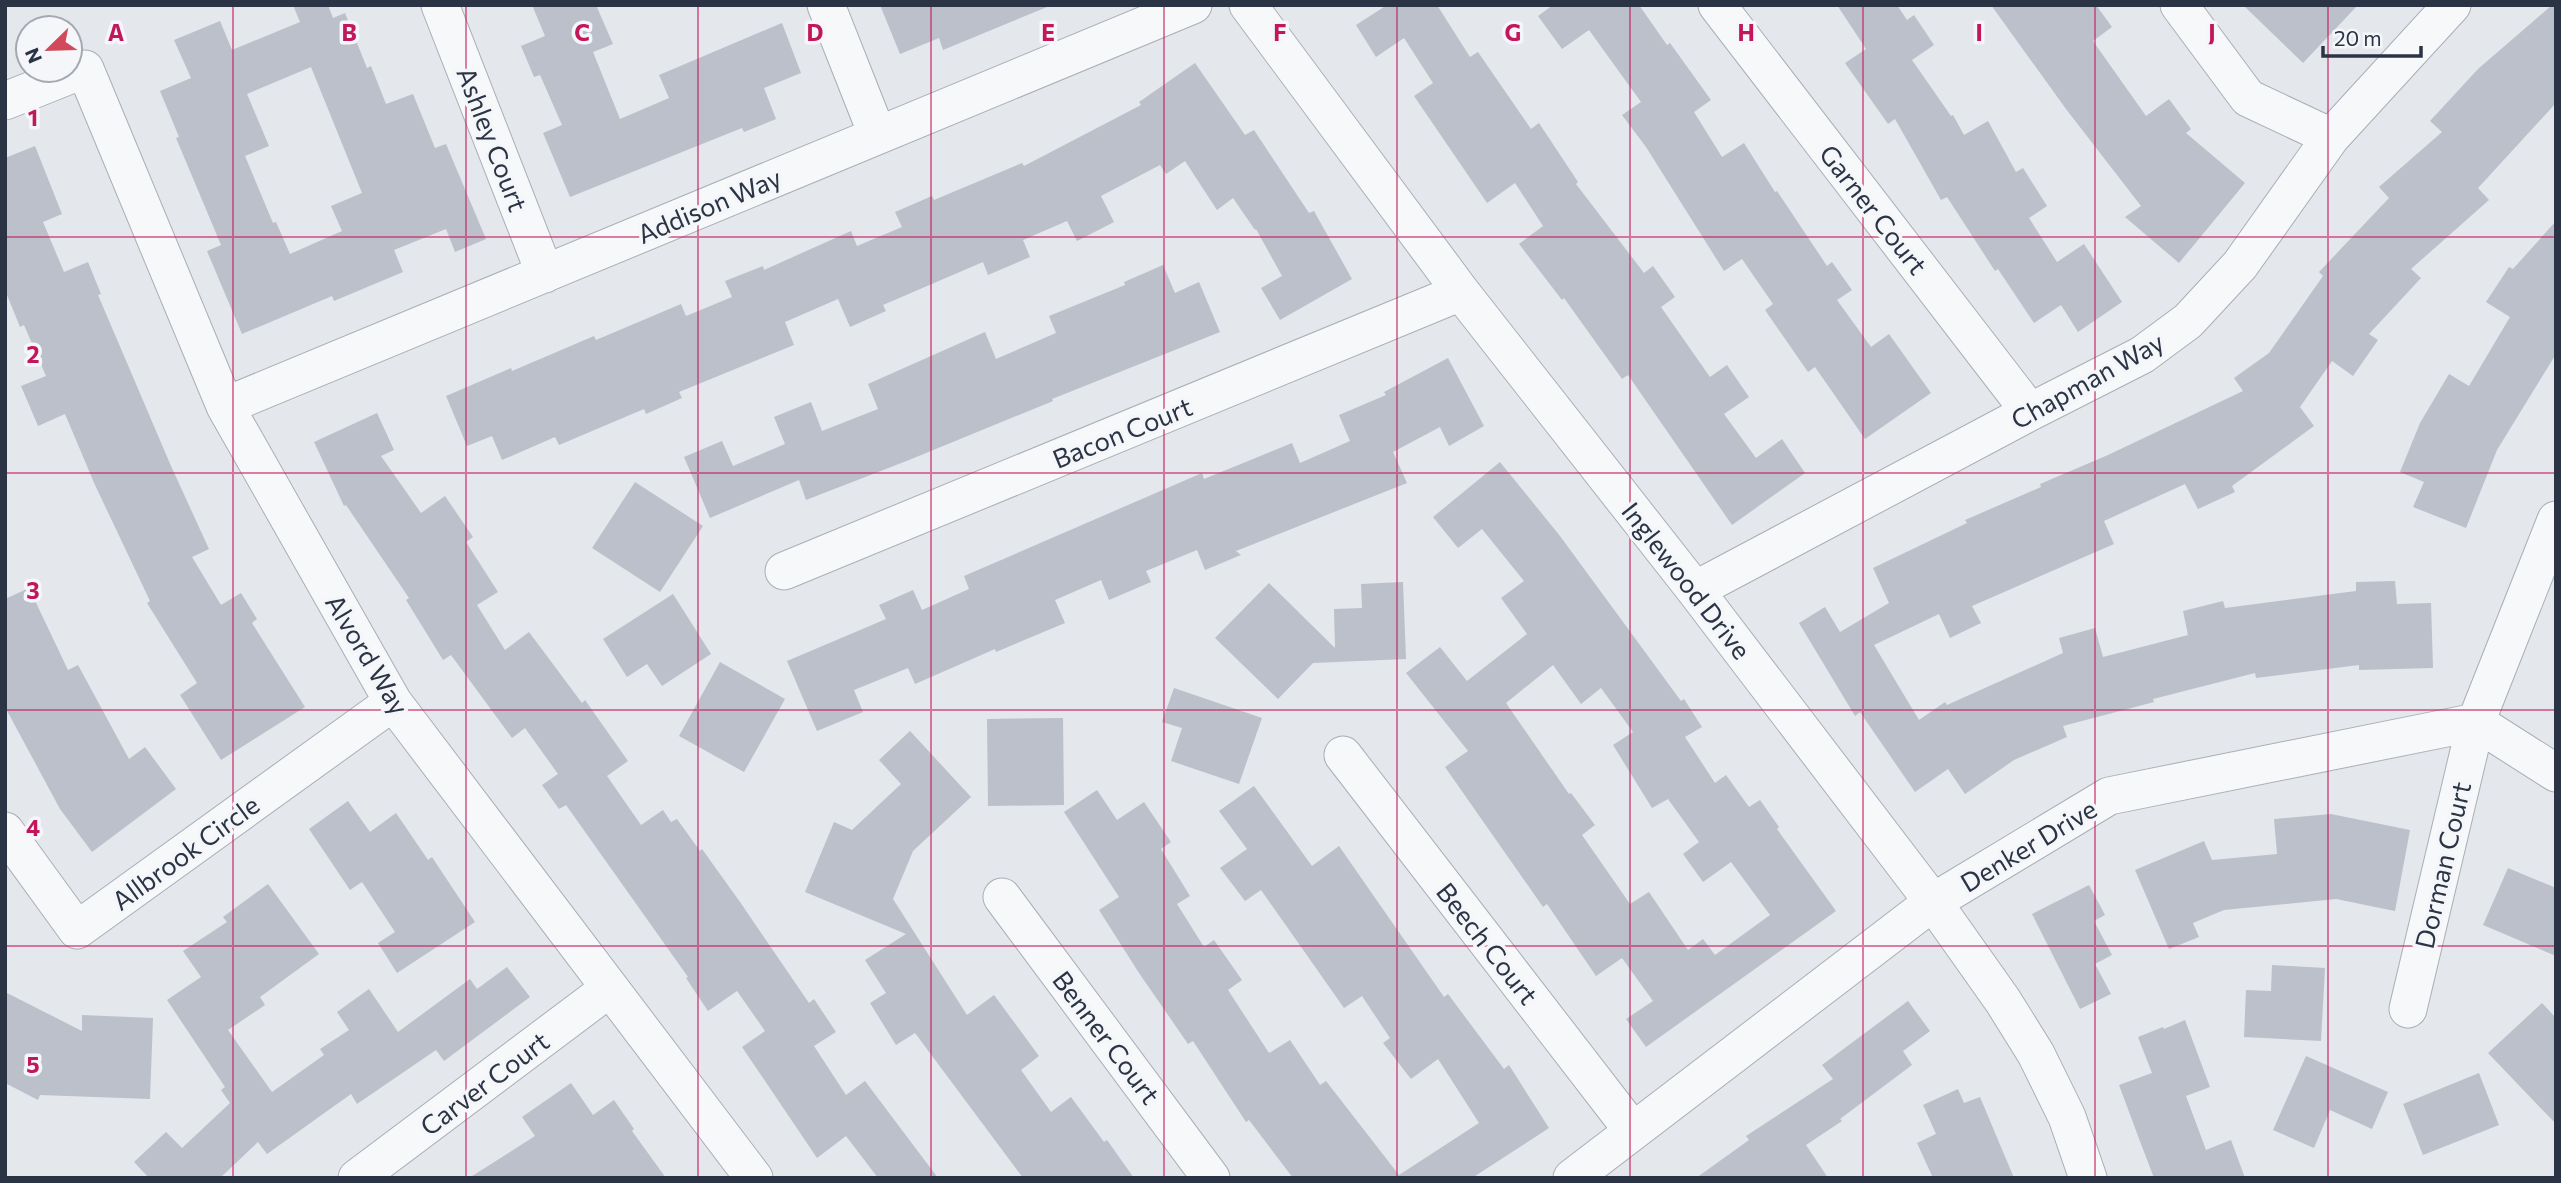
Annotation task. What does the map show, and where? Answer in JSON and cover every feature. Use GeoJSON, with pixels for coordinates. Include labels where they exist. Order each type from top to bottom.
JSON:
{"type":"FeatureCollection","features":[{"type":"Feature","properties":{"kind":"street","name":"Ashley Court"},"geometry":{"type":"LineString","coordinates":[[440,5],[545,274]]}},
{"type":"Feature","properties":{"kind":"street"},"geometry":{"type":"LineString","coordinates":[[826,5],[877,134]]}},
{"type":"Feature","properties":{"kind":"street","name":"Addison Way"},"geometry":{"type":"LineString","coordinates":[[225,406],[1193,5]]}},
{"type":"Feature","properties":{"kind":"street","name":"Inglewood Drive"},"geometry":{"type":"LineString","coordinates":[[1248,5],[1461,292],[1695,590],[1933,902],[2003,1001],[2036,1054],[2067,1117],[2088,1178]]}},
{"type":"Feature","properties":{"kind":"street","name":"Garner Court"},"geometry":{"type":"LineString","coordinates":[[1717,5],[2030,412]]}},
{"type":"Feature","properties":{"kind":"street"},"geometry":{"type":"LineString","coordinates":[[2179,5],[2248,98],[2331,137]]}},
{"type":"Feature","properties":{"kind":"street","name":"Chapman Way"},"geometry":{"type":"LineString","coordinates":[[1695,590],[2142,355],[2188,321],[2240,265],[2331,137],[2452,5]]}},
{"type":"Feature","properties":{"kind":"street","name":"Alvord Way"},"geometry":{"type":"LineString","coordinates":[[5,101],[85,69],[225,406],[393,702],[754,1178]]}},
{"type":"Feature","properties":{"kind":"street","name":"Bacon Court"},"geometry":{"type":"LineString","coordinates":[[784,571],[1461,292]]}},
{"type":"Feature","properties":{"kind":"street","name":"Dorman Court"},"geometry":{"type":"LineString","coordinates":[[2408,1009],[2476,722],[2556,520]]}},
{"type":"Feature","properties":{"kind":"street","name":"Allbrook Circle"},"geometry":{"type":"LineString","coordinates":[[5,831],[77,930],[393,702]]}},
{"type":"Feature","properties":{"kind":"street"},"geometry":{"type":"LineString","coordinates":[[2476,722],[2556,773]]}},
{"type":"Feature","properties":{"kind":"street","name":"Denker Drive"},"geometry":{"type":"LineString","coordinates":[[1572,1178],[1933,902],[2109,796],[2476,722]]}},
{"type":"Feature","properties":{"kind":"street","name":"Beech Court"},"geometry":{"type":"LineString","coordinates":[[1343,755],[1633,1131]]}},
{"type":"Feature","properties":{"kind":"street","name":"Benner Court"},"geometry":{"type":"LineString","coordinates":[[1002,897],[1211,1178]]}},
{"type":"Feature","properties":{"kind":"street","name":"Carver Court"},"geometry":{"type":"LineString","coordinates":[[357,1178],[610,988]]}},
{"type":"Feature","properties":{"kind":"building"},"geometry":{"type":"Polygon","coordinates":[[[293,5],[328,5],[333,18],[345,13],[367,68],[371,66],[386,104],[413,94],[435,148],[446,144],[486,239],[455,252],[446,229],[394,250],[403,272],[334,301],[332,296],[242,334],[207,251],[221,245],[176,138],[179,137],[160,91],[191,78],[174,40],[220,21],[232,50],[300,22],[293,5]],[[311,67],[247,94],[269,146],[245,156],[273,223],[276,222],[290,254],[342,231],[331,206],[362,193],[311,67]]]}},
{"type":"Feature","properties":{"kind":"building"},"geometry":{"type":"Polygon","coordinates":[[[532,5],[596,5],[613,44],[593,52],[620,119],[669,98],[659,75],[782,23],[801,73],[764,88],[776,119],[744,132],[742,128],[570,197],[543,133],[562,125],[540,75],[534,77],[521,46],[545,36],[532,5]]]}},
{"type":"Feature","properties":{"kind":"building"},"geometry":{"type":"Polygon","coordinates":[[[880,5],[1052,5],[943,50],[939,38],[900,54],[880,5]]]}},
{"type":"Feature","properties":{"kind":"building"},"geometry":{"type":"Polygon","coordinates":[[[1387,5],[1437,5],[1470,57],[1478,52],[1531,129],[1539,123],[1578,182],[1576,184],[1644,273],[1653,266],[1675,297],[1661,307],[1710,377],[1727,365],[1749,397],[1724,414],[1756,458],[1782,439],[1805,473],[1732,525],[1628,375],[1622,379],[1564,298],[1562,300],[1519,244],[1543,226],[1515,183],[1487,203],[1414,96],[1433,83],[1404,38],[1376,57],[1356,25],[1387,5]]]}},
{"type":"Feature","properties":{"kind":"building"},"geometry":{"type":"Polygon","coordinates":[[[1553,5],[1639,5],[1711,100],[1694,112],[1722,157],[1744,143],[1827,266],[1832,262],[1852,290],[1837,300],[1871,347],[1889,334],[1931,393],[1865,439],[1815,367],[1808,372],[1765,310],[1773,304],[1742,259],[1724,271],[1646,147],[1622,115],[1641,102],[1589,30],[1562,49],[1538,16],[1553,5]]]}},
{"type":"Feature","properties":{"kind":"building"},"geometry":{"type":"Polygon","coordinates":[[[1837,5],[1897,5],[1907,20],[1914,15],[1934,45],[1912,60],[1951,116],[1953,115],[1964,135],[1988,121],[2016,172],[2023,168],[2047,206],[2029,218],[2057,262],[2084,244],[2122,302],[2078,332],[2061,305],[2034,323],[1998,269],[1995,271],[1947,197],[1941,200],[1895,119],[1888,124],[1845,63],[1866,49],[1837,5]]]}},
{"type":"Feature","properties":{"kind":"building"},"geometry":{"type":"Polygon","coordinates":[[[1991,5],[2096,5],[2112,27],[2093,41],[2146,116],[2169,99],[2191,129],[2186,133],[2245,183],[2179,263],[2125,217],[2141,206],[1991,5]]]}},
{"type":"Feature","properties":{"kind":"building"},"geometry":{"type":"Polygon","coordinates":[[[2243,5],[2358,5],[2303,63],[2243,5]]]}},
{"type":"Feature","properties":{"kind":"building"},"geometry":{"type":"Polygon","coordinates":[[[2552,5],[2556,5],[2556,103],[2478,188],[2489,200],[2411,269],[2421,278],[2369,334],[2378,340],[2353,376],[2332,361],[2300,407],[2314,426],[2232,486],[2235,492],[2198,509],[2185,484],[2104,521],[2114,544],[1972,606],[1981,623],[1950,638],[1939,614],[1874,645],[1919,720],[1945,702],[1947,705],[2063,653],[2059,638],[2095,628],[2103,657],[2188,635],[2183,611],[2223,601],[2225,608],[2356,591],[2356,582],[2395,581],[2397,604],[2431,603],[2433,668],[2359,670],[2359,665],[2256,678],[2255,673],[2063,726],[2067,737],[2014,760],[1965,794],[1948,769],[1915,792],[1860,712],[1855,716],[1799,623],[1825,607],[1840,632],[1889,603],[1873,568],[1967,523],[1965,520],[2041,487],[2040,484],[2243,391],[2234,378],[2269,353],[2323,276],[2319,272],[2389,198],[2379,187],[2442,132],[2430,121],[2478,69],[2552,5]]]}},
{"type":"Feature","properties":{"kind":"building"},"geometry":{"type":"Polygon","coordinates":[[[1195,63],[1245,135],[1254,130],[1309,213],[1314,211],[1352,279],[1280,320],[1261,288],[1282,276],[1256,229],[1233,198],[1217,210],[1185,161],[1166,174],[1160,165],[1101,196],[1114,222],[1077,241],[1067,221],[1023,240],[1030,257],[988,275],[983,262],[883,305],[886,311],[850,327],[838,299],[785,322],[794,345],[679,392],[682,398],[646,414],[644,409],[559,445],[555,437],[502,460],[492,436],[467,446],[446,396],[594,336],[596,340],[681,304],[686,316],[732,297],[725,281],[763,266],[764,270],[851,231],[857,246],[902,227],[895,212],[932,196],[934,200],[1022,163],[1024,166],[1141,105],[1139,102],[1195,63]]]}},
{"type":"Feature","properties":{"kind":"building"},"geometry":{"type":"Polygon","coordinates":[[[35,146],[62,214],[43,222],[64,272],[88,262],[101,294],[98,295],[209,549],[192,557],[221,605],[241,593],[257,619],[252,623],[305,707],[221,760],[180,695],[197,683],[147,603],[150,601],[65,414],[38,426],[21,386],[46,376],[24,325],[20,327],[5,290],[5,158],[35,146]]]}},
{"type":"Feature","properties":{"kind":"building"},"geometry":{"type":"Polygon","coordinates":[[[2556,221],[2556,354],[2497,450],[2466,528],[2413,507],[2424,482],[2400,472],[2420,423],[2449,374],[2469,386],[2510,317],[2486,302],[2509,267],[2513,269],[2556,221]]]}},
{"type":"Feature","properties":{"kind":"building"},"geometry":{"type":"Polygon","coordinates":[[[1163,265],[1175,293],[1199,282],[1220,332],[806,500],[799,480],[710,518],[684,457],[722,441],[733,466],[785,444],[774,417],[811,402],[822,431],[878,409],[868,384],[985,332],[996,359],[1056,333],[1049,316],[1125,285],[1124,282],[1163,265]]]}},
{"type":"Feature","properties":{"kind":"building"},"geometry":{"type":"Polygon","coordinates":[[[1448,358],[1484,426],[1449,446],[1440,427],[1393,452],[1407,483],[1236,551],[1241,555],[1205,570],[1197,550],[1146,571],[1151,582],[1109,600],[1101,580],[1055,600],[1065,623],[996,652],[995,649],[915,684],[908,668],[854,690],[863,712],[817,731],[787,661],[886,619],[879,605],[913,590],[922,610],[969,589],[964,576],[1202,473],[1204,479],[1292,443],[1300,463],[1350,441],[1339,415],[1386,395],[1384,392],[1448,358]]]}},
{"type":"Feature","properties":{"kind":"building"},"geometry":{"type":"Polygon","coordinates":[[[377,413],[394,450],[381,456],[421,513],[445,496],[473,537],[466,542],[498,592],[477,605],[505,650],[529,632],[582,703],[585,700],[628,761],[607,776],[641,825],[663,810],[671,822],[677,819],[700,851],[702,849],[809,1003],[814,999],[836,1032],[814,1046],[846,1095],[865,1081],[938,1178],[878,1178],[846,1136],[817,1158],[742,1047],[765,1031],[737,991],[708,1011],[686,978],[688,977],[566,805],[559,809],[542,785],[558,774],[525,728],[512,738],[451,655],[443,660],[406,600],[409,598],[346,505],[344,506],[314,442],[377,413]]]}},
{"type":"Feature","properties":{"kind":"building"},"geometry":{"type":"Polygon","coordinates":[[[1500,462],[1560,536],[1681,701],[1684,699],[1702,727],[1685,737],[1715,783],[1726,775],[1749,807],[1760,800],[1779,827],[1777,829],[1836,911],[1646,1047],[1626,1019],[1653,1001],[1622,958],[1596,976],[1547,904],[1543,907],[1445,767],[1468,751],[1406,673],[1440,647],[1467,681],[1527,634],[1501,598],[1524,581],[1482,529],[1458,548],[1433,517],[1500,462]],[[1553,665],[1506,703],[1569,794],[1571,793],[1595,825],[1582,835],[1630,904],[1649,892],[1688,950],[1703,939],[1715,955],[1770,915],[1731,862],[1703,882],[1683,854],[1699,842],[1668,799],[1652,808],[1613,745],[1633,732],[1601,688],[1581,704],[1553,665]]]}},
{"type":"Feature","properties":{"kind":"building"},"geometry":{"type":"Polygon","coordinates":[[[635,482],[703,526],[660,592],[592,548],[635,482]]]}},
{"type":"Feature","properties":{"kind":"building"},"geometry":{"type":"Polygon","coordinates":[[[1403,582],[1406,659],[1313,663],[1278,699],[1215,638],[1269,583],[1335,648],[1334,609],[1362,608],[1361,584],[1403,582]]]}},
{"type":"Feature","properties":{"kind":"building"},"geometry":{"type":"Polygon","coordinates":[[[29,588],[68,670],[78,665],[129,759],[145,747],[176,789],[92,852],[60,809],[5,707],[5,599],[29,588]]]}},
{"type":"Feature","properties":{"kind":"building"},"geometry":{"type":"Polygon","coordinates":[[[673,594],[711,654],[662,686],[647,664],[627,677],[603,639],[673,594]]]}},
{"type":"Feature","properties":{"kind":"building"},"geometry":{"type":"Polygon","coordinates":[[[720,662],[785,699],[744,772],[679,736],[720,662]]]}},
{"type":"Feature","properties":{"kind":"building"},"geometry":{"type":"Polygon","coordinates":[[[1174,688],[1262,718],[1239,784],[1171,761],[1182,728],[1162,722],[1174,688]]]}},
{"type":"Feature","properties":{"kind":"building"},"geometry":{"type":"Polygon","coordinates":[[[1063,718],[1064,805],[988,806],[987,719],[1063,718]]]}},
{"type":"Feature","properties":{"kind":"building"},"geometry":{"type":"Polygon","coordinates":[[[910,731],[971,797],[913,851],[893,899],[967,1015],[994,995],[1039,1056],[1021,1070],[1051,1112],[1071,1097],[1134,1178],[1023,1178],[915,1033],[896,1045],[870,1003],[886,993],[865,960],[906,934],[805,892],[834,822],[852,830],[901,784],[879,760],[910,731]]]}},
{"type":"Feature","properties":{"kind":"building"},"geometry":{"type":"Polygon","coordinates":[[[1254,786],[1312,866],[1339,846],[1444,997],[1448,994],[1504,1069],[1509,1065],[1549,1128],[1472,1178],[1293,1178],[1249,1120],[1246,1122],[1193,1041],[1188,1044],[1099,910],[1119,897],[1064,812],[1097,790],[1117,820],[1144,802],[1171,842],[1161,849],[1190,896],[1177,904],[1204,947],[1214,940],[1242,980],[1228,990],[1269,1053],[1290,1040],[1320,1085],[1326,1081],[1399,1175],[1479,1123],[1438,1059],[1411,1079],[1383,1043],[1390,1038],[1362,996],[1344,1008],[1261,890],[1245,901],[1220,868],[1247,849],[1219,811],[1254,786]]]}},
{"type":"Feature","properties":{"kind":"building"},"geometry":{"type":"Polygon","coordinates":[[[348,801],[370,832],[396,813],[428,860],[432,857],[475,922],[397,973],[378,943],[395,932],[362,882],[350,890],[309,829],[348,801]]]}},
{"type":"Feature","properties":{"kind":"building"},"geometry":{"type":"Polygon","coordinates":[[[2331,814],[2410,830],[2395,911],[2336,899],[2224,910],[2193,923],[2199,937],[2169,949],[2135,870],[2204,841],[2212,860],[2277,854],[2274,819],[2331,814]]]}},
{"type":"Feature","properties":{"kind":"building"},"geometry":{"type":"Polygon","coordinates":[[[2508,868],[2556,888],[2556,956],[2483,925],[2508,868]]]}},
{"type":"Feature","properties":{"kind":"building"},"geometry":{"type":"Polygon","coordinates":[[[268,884],[319,954],[260,997],[265,1005],[228,1030],[272,1092],[324,1055],[320,1049],[349,1030],[337,1012],[369,989],[398,1032],[470,979],[477,989],[507,967],[530,997],[444,1061],[436,1050],[357,1104],[351,1094],[267,1154],[258,1142],[220,1178],[149,1178],[134,1162],[166,1132],[182,1148],[230,1103],[221,1090],[225,1087],[167,1000],[201,977],[183,951],[227,922],[223,917],[268,884]]]}},
{"type":"Feature","properties":{"kind":"building"},"geometry":{"type":"Polygon","coordinates":[[[2089,885],[2105,915],[2094,921],[2112,955],[2095,964],[2111,994],[2080,1009],[2032,914],[2089,885]]]}},
{"type":"Feature","properties":{"kind":"building"},"geometry":{"type":"Polygon","coordinates":[[[2272,965],[2325,968],[2321,1041],[2244,1037],[2246,990],[2271,991],[2272,965]]]}},
{"type":"Feature","properties":{"kind":"building"},"geometry":{"type":"Polygon","coordinates":[[[5,992],[82,1031],[82,1015],[153,1018],[150,1099],[40,1095],[38,1100],[5,1083],[5,992]]]}},
{"type":"Feature","properties":{"kind":"building"},"geometry":{"type":"Polygon","coordinates":[[[1908,1001],[1930,1031],[1903,1051],[1912,1065],[1840,1119],[1842,1121],[1806,1145],[1828,1178],[1696,1178],[1749,1140],[1746,1136],[1833,1079],[1822,1065],[1908,1001]]]}},
{"type":"Feature","properties":{"kind":"building"},"geometry":{"type":"Polygon","coordinates":[[[2542,1003],[2556,1018],[2556,1124],[2488,1053],[2542,1003]]]}},
{"type":"Feature","properties":{"kind":"building"},"geometry":{"type":"Polygon","coordinates":[[[2185,1020],[2210,1087],[2186,1096],[2206,1150],[2231,1140],[2245,1178],[2154,1178],[2138,1136],[2119,1085],[2152,1073],[2138,1037],[2185,1020]]]}},
{"type":"Feature","properties":{"kind":"building"},"geometry":{"type":"Polygon","coordinates":[[[2306,1056],[2388,1092],[2372,1129],[2330,1110],[2314,1148],[2273,1130],[2306,1056]]]}},
{"type":"Feature","properties":{"kind":"building"},"geometry":{"type":"Polygon","coordinates":[[[2479,1073],[2499,1125],[2423,1155],[2403,1104],[2479,1073]]]}},
{"type":"Feature","properties":{"kind":"building"},"geometry":{"type":"Polygon","coordinates":[[[571,1083],[593,1115],[614,1100],[634,1129],[632,1131],[666,1178],[469,1178],[535,1136],[522,1117],[571,1083]]]}},
{"type":"Feature","properties":{"kind":"building"},"geometry":{"type":"Polygon","coordinates":[[[1958,1089],[1964,1103],[1980,1097],[2014,1178],[1933,1178],[1917,1143],[1936,1134],[1923,1105],[1958,1089]]]}}]}
